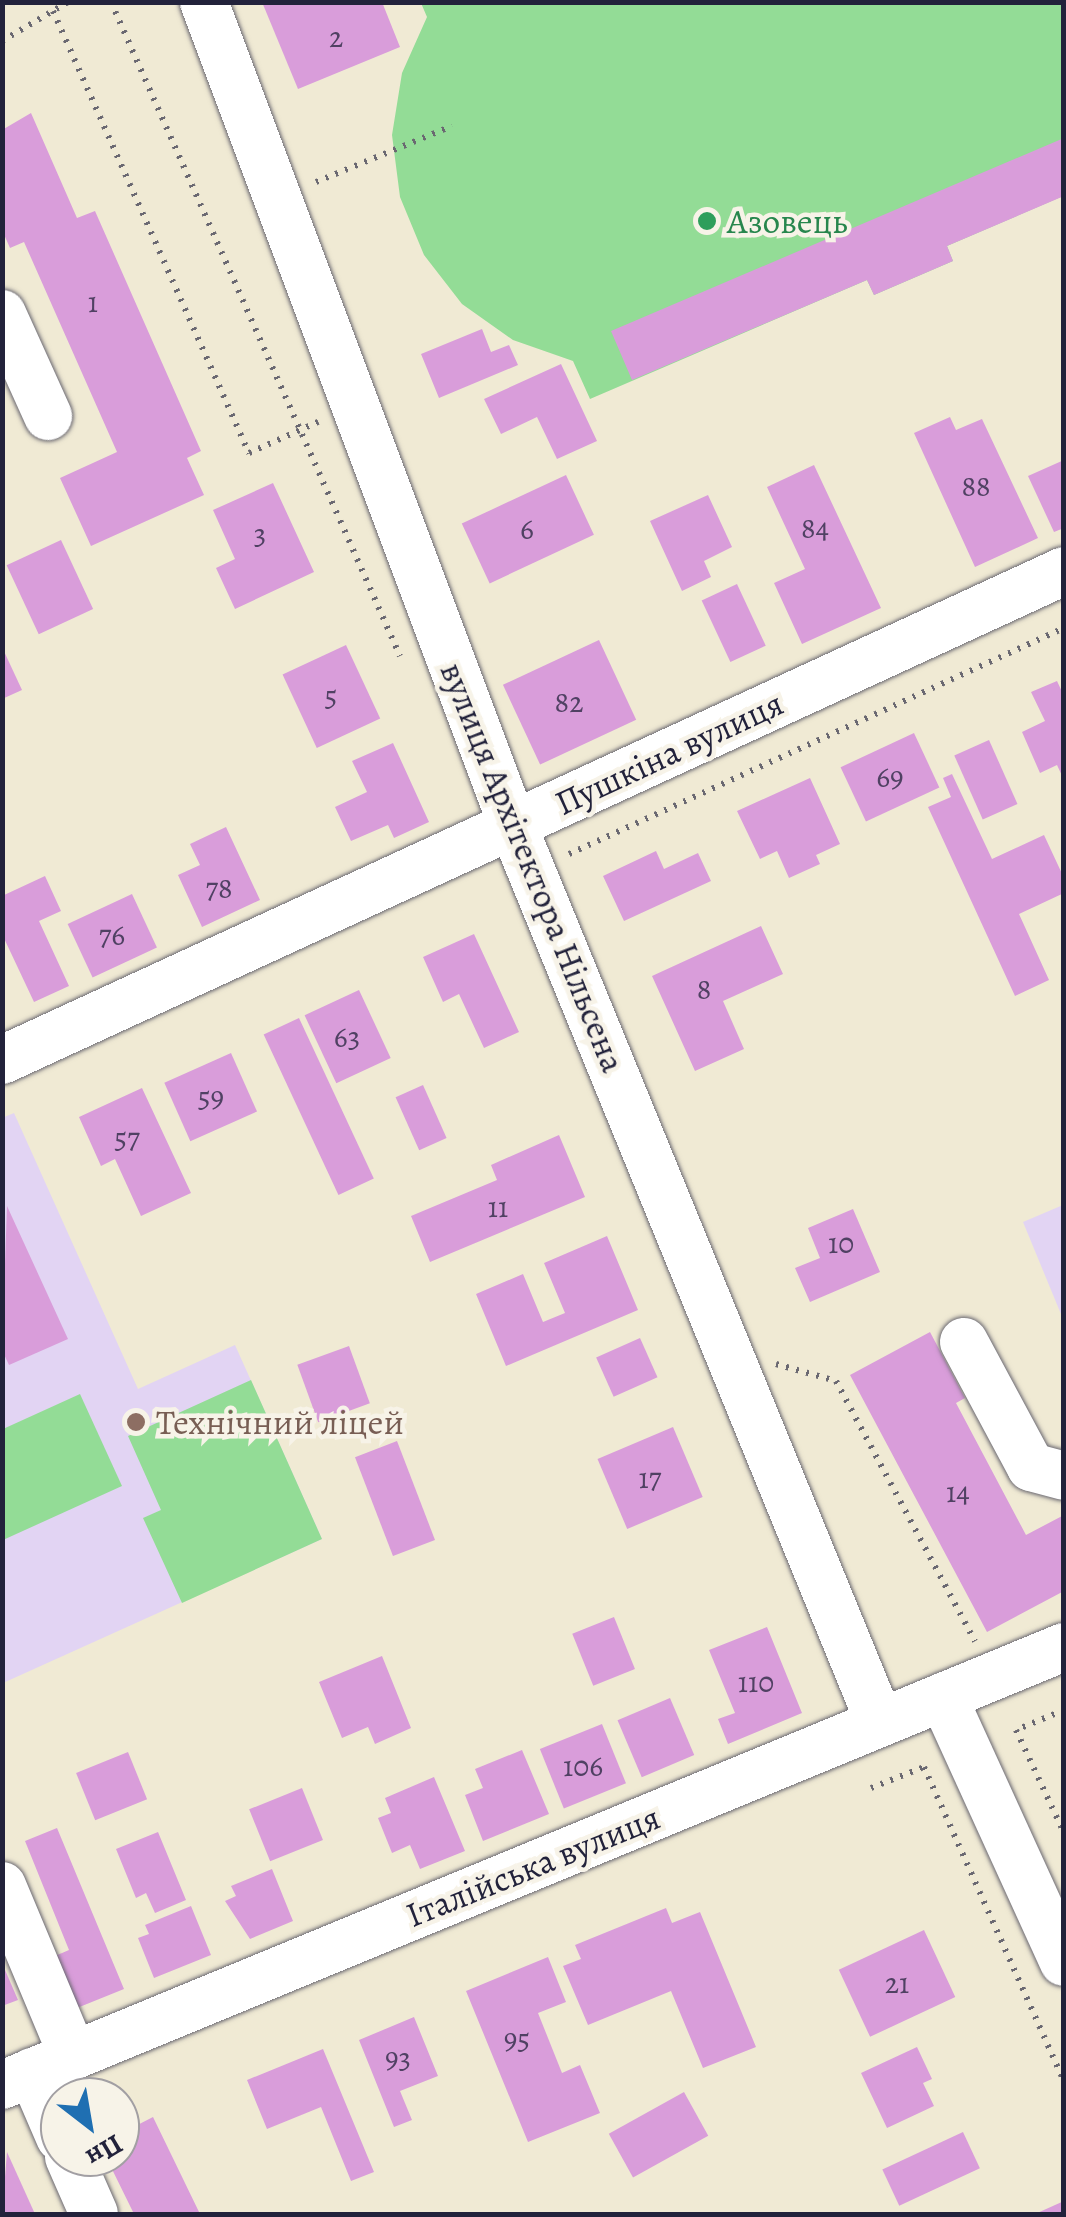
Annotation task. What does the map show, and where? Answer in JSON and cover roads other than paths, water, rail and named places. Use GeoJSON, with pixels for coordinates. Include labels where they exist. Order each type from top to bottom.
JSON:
{"type":"FeatureCollection","features":[{"type":"Feature","properties":{"kind":"street","name":"вулиця Архітектора Нільсена"},"geometry":{"type":"LineString","coordinates":[[204,2],[512,826],[880,1723]]}},
{"type":"Feature","properties":{"kind":"street"},"geometry":{"type":"LineString","coordinates":[[2,314],[48,416]]}},
{"type":"Feature","properties":{"kind":"street","name":"Пушкіна вулиця"},"geometry":{"type":"LineString","coordinates":[[2,1060],[1064,571]]}},
{"type":"Feature","properties":{"kind":"street"},"geometry":{"type":"LineString","coordinates":[[964,1342],[1031,1466],[1064,1476]]}},
{"type":"Feature","properties":{"kind":"street","name":"Італійська вулиця"},"geometry":{"type":"LineString","coordinates":[[36,2071],[1064,1647]]}},
{"type":"Feature","properties":{"kind":"street"},"geometry":{"type":"LineString","coordinates":[[943,1698],[1064,1962]]}},
{"type":"Feature","properties":{"kind":"street"},"geometry":{"type":"LineString","coordinates":[[2,1886],[36,2071]]}},
{"type":"Feature","properties":{"kind":"street"},"geometry":{"type":"LineString","coordinates":[[78,2177],[94,2214]]}},
{"type":"Feature","properties":{"kind":"place","name":"Азовець"},"geometry":{"type":"Point","coordinates":[707,221]}},
{"type":"Feature","properties":{"kind":"place","name":"Технічний ліцей"},"geometry":{"type":"Point","coordinates":[136,1422]}}]}
